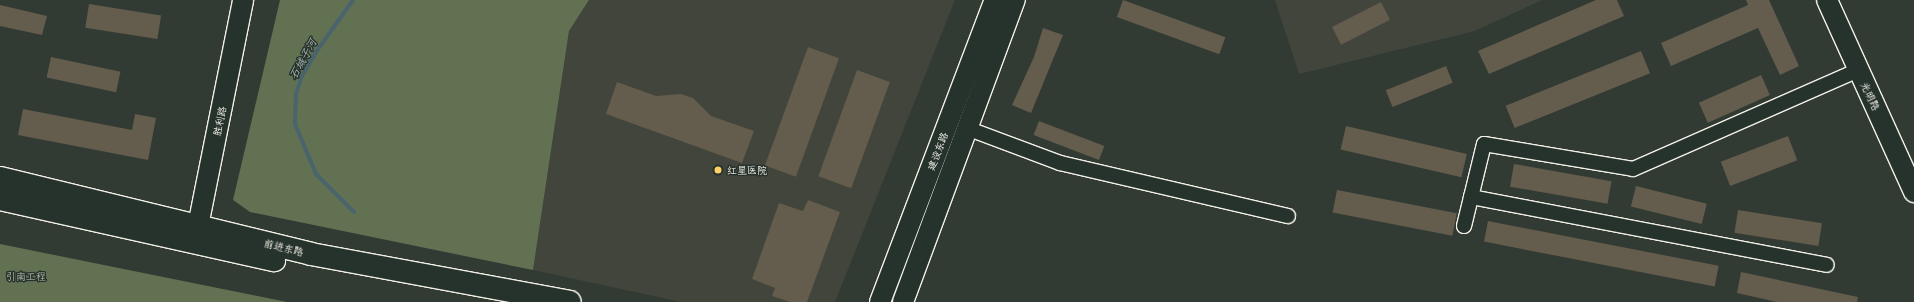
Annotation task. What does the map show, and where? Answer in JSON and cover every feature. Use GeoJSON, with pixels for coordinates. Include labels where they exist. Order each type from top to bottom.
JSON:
{"type":"FeatureCollection","features":[{"type":"Feature","properties":{"kind":"main road","name":"胜利路"},"geometry":{"type":"LineString","coordinates":[[197,233],[243,0]]}},
{"type":"Feature","properties":{"kind":"main road","name":"建设东路"},"geometry":{"type":"LineString","coordinates":[[880,302],[995,0]]}},
{"type":"Feature","properties":{"kind":"main road"},"geometry":{"type":"LineString","coordinates":[[903,302],[969,129],[1015,0]]}},
{"type":"Feature","properties":{"kind":"main road","name":"光明路"},"geometry":{"type":"LineString","coordinates":[[1827,0],[1914,192]]}},
{"type":"Feature","properties":{"kind":"main road","name":"前进东路"},"geometry":{"type":"LineString","coordinates":[[0,178],[197,233],[570,302]]}},
{"type":"Feature","properties":{"kind":"main road"},"geometry":{"type":"LineString","coordinates":[[0,199],[197,233],[310,268],[513,302]]}},
{"type":"Feature","properties":{"kind":"street"},"geometry":{"type":"LineString","coordinates":[[1464,226],[1484,144],[1633,169],[1859,70]]}},
{"type":"Feature","properties":{"kind":"street"},"geometry":{"type":"LineString","coordinates":[[969,129],[1060,163],[1288,216]]}},
{"type":"Feature","properties":{"kind":"street"},"geometry":{"type":"LineString","coordinates":[[1471,197],[1827,265]]}},
{"type":"Feature","properties":{"kind":"shaded area","name":"红星医院"},"geometry":{"type":"Polygon","coordinates":[[[589,0],[955,0],[835,302],[681,302],[533,270],[569,31],[589,0]]]}},
{"type":"Feature","properties":{"kind":"shaded area"},"geometry":{"type":"Polygon","coordinates":[[[1275,0],[1542,0],[1475,31],[1299,74],[1275,0]]]}},
{"type":"Feature","properties":{"kind":"green space"},"geometry":{"type":"Polygon","coordinates":[[[280,0],[589,0],[569,31],[533,270],[250,212],[233,200],[280,0]]]}},
{"type":"Feature","properties":{"kind":"green space","name":"引南工程"},"geometry":{"type":"Polygon","coordinates":[[[0,244],[287,302],[0,302],[0,244]]]}},
{"type":"Feature","properties":{"kind":"building"},"geometry":{"type":"Polygon","coordinates":[[[1123,0],[1225,37],[1219,54],[1117,17],[1123,0]]]}},
{"type":"Feature","properties":{"kind":"building"},"geometry":{"type":"Polygon","coordinates":[[[1596,0],[1617,0],[1624,16],[1489,74],[1478,51],[1596,0]]]}},
{"type":"Feature","properties":{"kind":"building"},"geometry":{"type":"Polygon","coordinates":[[[1746,0],[1769,0],[1799,66],[1780,75],[1758,28],[1671,66],[1661,43],[1748,5],[1746,0]]]}},
{"type":"Feature","properties":{"kind":"building"},"geometry":{"type":"Polygon","coordinates":[[[1381,2],[1390,20],[1341,45],[1332,27],[1381,2]]]}},
{"type":"Feature","properties":{"kind":"building"},"geometry":{"type":"Polygon","coordinates":[[[89,4],[161,15],[157,39],[85,28],[89,4]]]}},
{"type":"Feature","properties":{"kind":"building"},"geometry":{"type":"Polygon","coordinates":[[[0,5],[47,16],[42,35],[0,26],[0,5]]]}},
{"type":"Feature","properties":{"kind":"building"},"geometry":{"type":"Polygon","coordinates":[[[1043,28],[1063,35],[1031,113],[1012,105],[1034,57],[1043,28]]]}},
{"type":"Feature","properties":{"kind":"building"},"geometry":{"type":"Polygon","coordinates":[[[808,47],[839,58],[796,177],[765,165],[808,47]]]}},
{"type":"Feature","properties":{"kind":"building"},"geometry":{"type":"Polygon","coordinates":[[[1641,51],[1650,73],[1515,128],[1506,106],[1641,51]]]}},
{"type":"Feature","properties":{"kind":"building"},"geometry":{"type":"Polygon","coordinates":[[[51,57],[120,72],[116,92],[47,78],[51,57]]]}},
{"type":"Feature","properties":{"kind":"building"},"geometry":{"type":"Polygon","coordinates":[[[1446,66],[1453,83],[1392,107],[1386,90],[1446,66]]]}},
{"type":"Feature","properties":{"kind":"building"},"geometry":{"type":"Polygon","coordinates":[[[857,70],[890,82],[851,188],[818,176],[857,70]]]}},
{"type":"Feature","properties":{"kind":"building"},"geometry":{"type":"Polygon","coordinates":[[[1761,75],[1770,95],[1708,123],[1699,103],[1761,75]]]}},
{"type":"Feature","properties":{"kind":"building"},"geometry":{"type":"Polygon","coordinates":[[[617,82],[656,96],[681,94],[693,98],[711,116],[754,131],[742,163],[606,114],[617,82]]]}},
{"type":"Feature","properties":{"kind":"building"},"geometry":{"type":"Polygon","coordinates":[[[23,109],[132,130],[135,114],[156,118],[148,160],[18,135],[23,109]]]}},
{"type":"Feature","properties":{"kind":"building"},"geometry":{"type":"Polygon","coordinates":[[[1039,121],[1104,146],[1099,160],[1034,135],[1039,121]]]}},
{"type":"Feature","properties":{"kind":"building"},"geometry":{"type":"Polygon","coordinates":[[[1346,126],[1467,154],[1461,177],[1341,149],[1346,126]]]}},
{"type":"Feature","properties":{"kind":"building"},"geometry":{"type":"Polygon","coordinates":[[[1788,136],[1797,160],[1730,186],[1721,162],[1788,136]]]}},
{"type":"Feature","properties":{"kind":"building"},"geometry":{"type":"Polygon","coordinates":[[[1514,164],[1611,181],[1608,204],[1510,187],[1514,164]]]}},
{"type":"Feature","properties":{"kind":"building"},"geometry":{"type":"Polygon","coordinates":[[[1636,186],[1707,204],[1702,224],[1631,206],[1636,186]]]}},
{"type":"Feature","properties":{"kind":"building"},"geometry":{"type":"Polygon","coordinates":[[[1337,190],[1457,213],[1452,236],[1333,213],[1337,190]]]}},
{"type":"Feature","properties":{"kind":"building"},"geometry":{"type":"Polygon","coordinates":[[[808,200],[840,212],[807,302],[790,302],[772,296],[775,288],[752,279],[779,203],[803,211],[808,200]]]}},
{"type":"Feature","properties":{"kind":"building"},"geometry":{"type":"Polygon","coordinates":[[[1738,210],[1822,223],[1818,246],[1734,233],[1738,210]]]}},
{"type":"Feature","properties":{"kind":"building"},"geometry":{"type":"Polygon","coordinates":[[[1488,221],[1719,266],[1715,286],[1484,242],[1488,221]]]}},
{"type":"Feature","properties":{"kind":"building"},"geometry":{"type":"Polygon","coordinates":[[[1741,272],[1858,297],[1857,302],[1777,302],[1737,293],[1741,272]]]}},
{"type":"Feature","properties":{"kind":"waterway","name":"石城子河"},"geometry":{"type":"LineString","coordinates":[[353,0],[316,52],[301,78],[296,94],[295,124],[316,174],[354,212]]}},
{"type":"Feature","properties":{"kind":"place","name":"红星医院"},"geometry":{"type":"Point","coordinates":[718,170]}}]}
